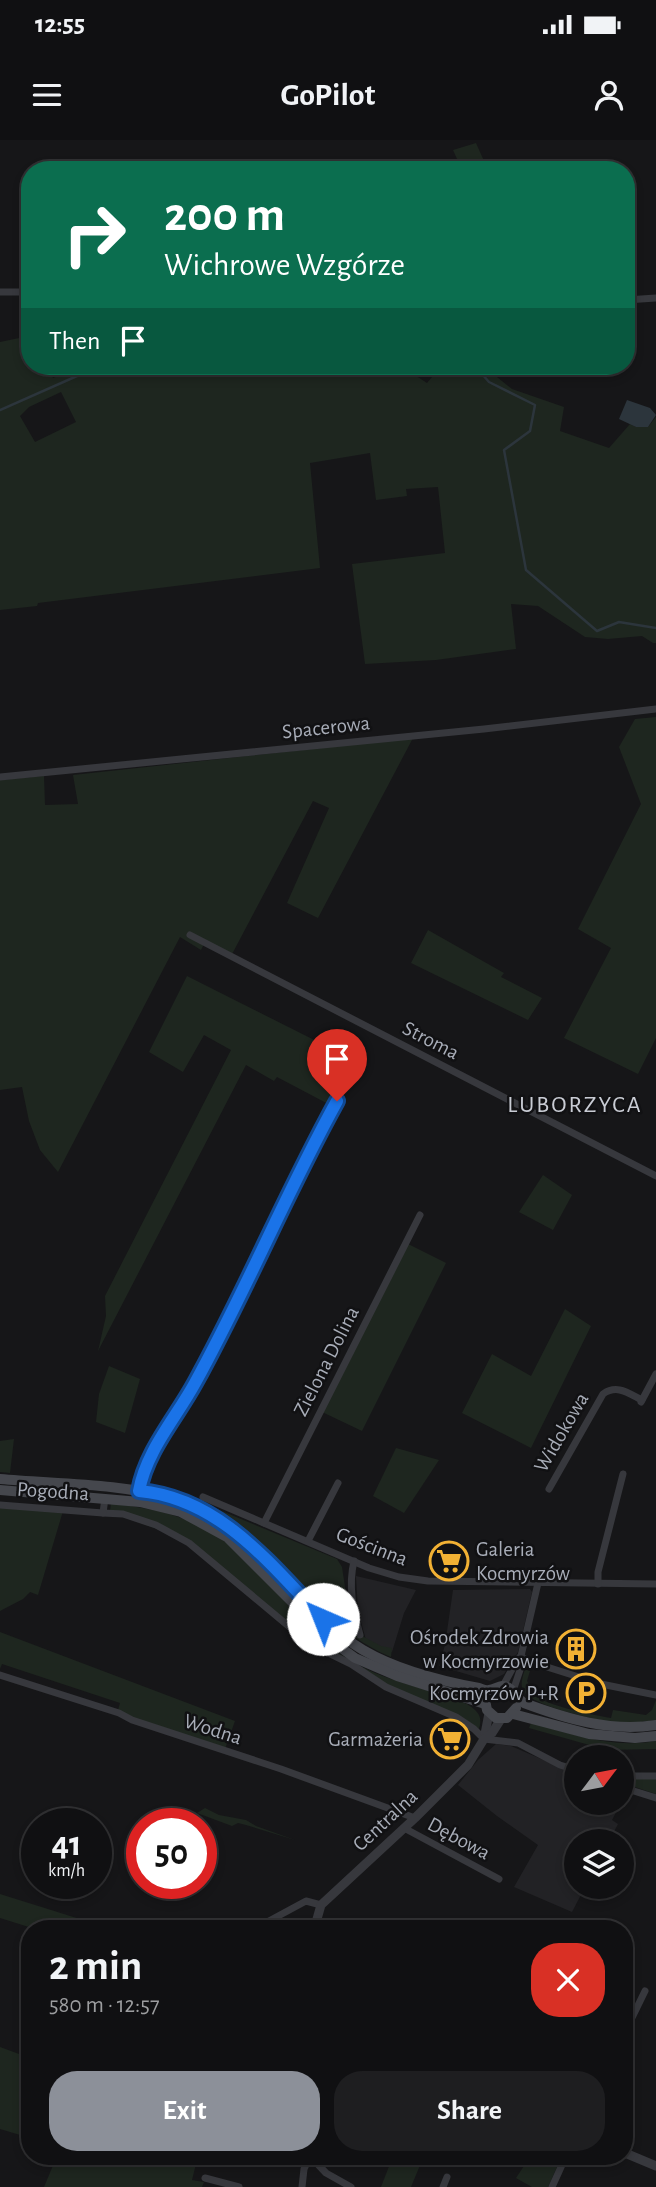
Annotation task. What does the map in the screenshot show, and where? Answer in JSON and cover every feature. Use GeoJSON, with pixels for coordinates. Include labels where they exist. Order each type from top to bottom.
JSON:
{"type":"FeatureCollection","features":[{"type":"Feature","properties":{"kind":"main road"},"geometry":{"type":"LineString","coordinates":[[0,1479],[139,1491],[176,1499],[218,1518],[256,1549],[331,1626],[366,1652],[425,1674],[490,1690],[511,1692],[589,1723],[616,1728],[656,1725]]}},
{"type":"Feature","properties":{"kind":"main road"},"geometry":{"type":"LineString","coordinates":[[0,1490],[163,1507],[196,1518],[227,1537],[329,1639],[355,1658],[487,1709],[501,1719],[513,1714],[589,1734],[635,1738],[656,1736]]}},
{"type":"Feature","properties":{"kind":"main road"},"geometry":{"type":"LineString","coordinates":[[487,1709],[486,1695],[490,1690]]}},
{"type":"Feature","properties":{"kind":"main road"},"geometry":{"type":"LineString","coordinates":[[511,1692],[517,1706],[513,1714]]}},
{"type":"Feature","properties":{"kind":"street"},"geometry":{"type":"LineString","coordinates":[[0,292],[21,292]]}},
{"type":"Feature","properties":{"kind":"street"},"geometry":{"type":"LineString","coordinates":[[635,299],[656,298]]}},
{"type":"Feature","properties":{"kind":"street","name":"Spacerowa"},"geometry":{"type":"LineString","coordinates":[[0,777],[447,733],[656,709]]}},
{"type":"Feature","properties":{"kind":"street","name":"Stroma"},"geometry":{"type":"LineString","coordinates":[[190,935],[656,1176]]}},
{"type":"Feature","properties":{"kind":"street"},"geometry":{"type":"LineString","coordinates":[[139,1491],[153,1450],[195,1384],[337,1101]]}},
{"type":"Feature","properties":{"kind":"street","name":"Zielona Dolina"},"geometry":{"type":"LineString","coordinates":[[264,1523],[420,1215]]}},
{"type":"Feature","properties":{"kind":"street","name":"Widokowa"},"geometry":{"type":"LineString","coordinates":[[549,1489],[603,1394],[618,1388],[641,1402],[656,1374]]}},
{"type":"Feature","properties":{"kind":"street"},"geometry":{"type":"LineString","coordinates":[[598,1584],[598,1572],[623,1475]]}},
{"type":"Feature","properties":{"kind":"street"},"geometry":{"type":"LineString","coordinates":[[308,1541],[338,1483]]}},
{"type":"Feature","properties":{"kind":"street","name":"Gościnna"},"geometry":{"type":"LineString","coordinates":[[203,1497],[354,1561],[390,1575],[418,1581],[656,1584]]}},
{"type":"Feature","properties":{"kind":"street","name":"Pogodna"},"geometry":{"type":"LineString","coordinates":[[103,1513],[105,1499]]}},
{"type":"Feature","properties":{"kind":"street","name":"Pogodna"},"geometry":{"type":"LineString","coordinates":[[0,1505],[123,1514],[156,1525],[189,1543],[310,1644],[351,1664],[386,1687],[456,1717],[474,1728],[484,1739]]}},
{"type":"Feature","properties":{"kind":"street"},"geometry":{"type":"LineString","coordinates":[[354,1561],[350,1578],[351,1599],[360,1635]]}},
{"type":"Feature","properties":{"kind":"street"},"geometry":{"type":"LineString","coordinates":[[511,1692],[522,1664],[521,1656],[538,1583]]}},
{"type":"Feature","properties":{"kind":"street"},"geometry":{"type":"LineString","coordinates":[[521,1656],[528,1661],[601,1684],[656,1695]]}},
{"type":"Feature","properties":{"kind":"street","name":"Wodna"},"geometry":{"type":"LineString","coordinates":[[0,1675],[119,1713],[132,1720],[281,1769],[415,1818]]}},
{"type":"Feature","properties":{"kind":"street","name":"Centralna"},"geometry":{"type":"LineString","coordinates":[[484,1739],[487,1709]]}},
{"type":"Feature","properties":{"kind":"street","name":"Centralna"},"geometry":{"type":"LineString","coordinates":[[321,1905],[468,1765],[484,1739],[492,1733],[501,1719]]}},
{"type":"Feature","properties":{"kind":"street"},"geometry":{"type":"LineString","coordinates":[[484,1739],[519,1743],[564,1766]]}},
{"type":"Feature","properties":{"kind":"street"},"geometry":{"type":"LineString","coordinates":[[634,1776],[656,1776]]}},
{"type":"Feature","properties":{"kind":"street"},"geometry":{"type":"LineString","coordinates":[[634,1791],[656,1798]]}},
{"type":"Feature","properties":{"kind":"street","name":"Dębowa"},"geometry":{"type":"LineString","coordinates":[[404,1828],[499,1879]]}},
{"type":"Feature","properties":{"kind":"street"},"geometry":{"type":"LineString","coordinates":[[270,1920],[306,1900],[321,1905],[317,1920]]}},
{"type":"Feature","properties":{"kind":"street"},"geometry":{"type":"LineString","coordinates":[[633,2016],[645,1991]]}},
{"type":"Feature","properties":{"kind":"street"},"geometry":{"type":"LineString","coordinates":[[633,2156],[656,2166]]}},
{"type":"Feature","properties":{"kind":"street"},"geometry":{"type":"LineString","coordinates":[[302,2187],[306,2165]]}},
{"type":"Feature","properties":{"kind":"street"},"geometry":{"type":"LineString","coordinates":[[318,2165],[326,2173],[351,2187]]}},
{"type":"Feature","properties":{"kind":"street"},"geometry":{"type":"LineString","coordinates":[[552,2187],[562,2165]]}},
{"type":"Feature","properties":{"kind":"street"},"geometry":{"type":"LineString","coordinates":[[443,2187],[447,2177]]}},
{"type":"Feature","properties":{"kind":"street"},"geometry":{"type":"LineString","coordinates":[[205,2178],[239,2187]]}},
{"type":"Feature","properties":{"kind":"shaded area"},"geometry":{"type":"Polygon","coordinates":[[[476,143],[484,161],[458,161],[453,150],[476,143]]]}},
{"type":"Feature","properties":{"kind":"shaded area"},"geometry":{"type":"Polygon","coordinates":[[[21,338],[21,375],[52,375],[53,378],[60,375],[415,375],[427,383],[434,375],[491,375],[512,389],[564,407],[560,431],[609,448],[630,424],[648,427],[656,417],[656,643],[642,636],[608,639],[585,637],[538,606],[511,604],[516,649],[436,660],[365,664],[352,564],[445,553],[438,487],[406,489],[407,496],[376,500],[370,453],[310,463],[320,568],[0,610],[0,342],[21,338]],[[61,392],[29,407],[20,416],[35,442],[76,422],[61,392]]]}},
{"type":"Feature","properties":{"kind":"shaded area"},"geometry":{"type":"Polygon","coordinates":[[[627,400],[650,408],[656,415],[648,427],[636,427],[619,419],[627,400]]]}},
{"type":"Feature","properties":{"kind":"shaded area"},"geometry":{"type":"Polygon","coordinates":[[[656,717],[656,1038],[638,1074],[564,1038],[611,948],[578,929],[641,804],[619,747],[635,719],[656,717]]]}},
{"type":"Feature","properties":{"kind":"shaded area"},"geometry":{"type":"Polygon","coordinates":[[[413,738],[318,918],[287,903],[329,808],[313,801],[230,958],[204,944],[201,950],[180,937],[58,1172],[40,1150],[29,1121],[22,1087],[0,1090],[0,780],[44,776],[45,805],[78,804],[73,775],[413,738]]]}},
{"type":"Feature","properties":{"kind":"shaded area"},"geometry":{"type":"Polygon","coordinates":[[[428,930],[504,973],[501,977],[542,998],[528,1020],[411,963],[428,930]]]}},
{"type":"Feature","properties":{"kind":"shaded area"},"geometry":{"type":"Polygon","coordinates":[[[187,976],[360,1063],[332,1106],[277,1077],[274,1081],[246,1065],[98,1351],[106,1316],[105,1296],[231,1050],[204,1035],[183,1072],[149,1052],[187,976]]]}},
{"type":"Feature","properties":{"kind":"shaded area"},"geometry":{"type":"Polygon","coordinates":[[[543,1175],[572,1195],[553,1230],[519,1212],[543,1175]]]}},
{"type":"Feature","properties":{"kind":"shaded area"},"geometry":{"type":"Polygon","coordinates":[[[408,1244],[446,1263],[362,1431],[320,1411],[408,1244]]]}},
{"type":"Feature","properties":{"kind":"shaded area"},"geometry":{"type":"Polygon","coordinates":[[[565,1309],[591,1326],[531,1448],[462,1413],[492,1354],[531,1376],[565,1309]]]}},
{"type":"Feature","properties":{"kind":"shaded area"},"geometry":{"type":"Polygon","coordinates":[[[109,1366],[140,1379],[125,1433],[96,1422],[99,1394],[109,1366]]]}},
{"type":"Feature","properties":{"kind":"shaded area"},"geometry":{"type":"Polygon","coordinates":[[[14,1439],[10,1473],[0,1472],[0,1441],[14,1439]]]}},
{"type":"Feature","properties":{"kind":"shaded area"},"geometry":{"type":"Polygon","coordinates":[[[396,1448],[439,1460],[404,1513],[373,1496],[396,1448]]]}},
{"type":"Feature","properties":{"kind":"shaded area"},"geometry":{"type":"Polygon","coordinates":[[[200,1502],[337,1559],[342,1567],[353,1631],[381,1646],[392,1648],[391,1657],[349,1633],[313,1601],[245,1531],[200,1502]]]}},
{"type":"Feature","properties":{"kind":"shaded area"},"geometry":{"type":"Polygon","coordinates":[[[111,1503],[176,1516],[212,1533],[245,1559],[303,1621],[335,1650],[382,1676],[467,1704],[479,1715],[478,1731],[387,1686],[310,1642],[190,1542],[110,1511],[111,1503]]]}},
{"type":"Feature","properties":{"kind":"shaded area"},"geometry":{"type":"Polygon","coordinates":[[[0,1507],[63,1511],[38,1595],[30,1592],[23,1599],[0,1611],[0,1507]]]}},
{"type":"Feature","properties":{"kind":"shaded area"},"geometry":{"type":"Polygon","coordinates":[[[356,1576],[416,1590],[404,1613],[392,1652],[366,1640],[358,1611],[356,1576]]]}},
{"type":"Feature","properties":{"kind":"shaded area"},"geometry":{"type":"Polygon","coordinates":[[[530,1589],[532,1592],[518,1652],[504,1674],[490,1681],[439,1666],[453,1590],[530,1589]]]}},
{"type":"Feature","properties":{"kind":"shaded area"},"geometry":{"type":"Polygon","coordinates":[[[0,1632],[235,1721],[225,1749],[117,1714],[120,1703],[2,1664],[0,1669],[0,1632]]]}},
{"type":"Feature","properties":{"kind":"shaded area"},"geometry":{"type":"Polygon","coordinates":[[[525,1669],[530,1671],[527,1681],[529,1692],[546,1701],[568,1709],[611,1718],[613,1710],[646,1715],[652,1710],[656,1700],[656,1720],[613,1722],[549,1706],[528,1696],[523,1690],[525,1669]]]}},
{"type":"Feature","properties":{"kind":"shaded area"},"geometry":{"type":"Polygon","coordinates":[[[531,1723],[608,1742],[656,1741],[656,1749],[634,1749],[634,1745],[589,1745],[529,1728],[531,1723]]]}},
{"type":"Feature","properties":{"kind":"shaded area"},"geometry":{"type":"Polygon","coordinates":[[[496,1744],[511,1746],[564,1769],[564,1815],[615,1815],[612,1820],[618,1824],[615,1829],[564,1829],[564,1899],[579,1899],[572,1912],[514,1887],[538,1845],[458,1785],[478,1760],[496,1744]]]}},
{"type":"Feature","properties":{"kind":"shaded area"},"geometry":{"type":"Polygon","coordinates":[[[634,1778],[656,1779],[656,1794],[634,1787],[634,1778]]]}},
{"type":"Feature","properties":{"kind":"shaded area"},"geometry":{"type":"Polygon","coordinates":[[[217,1814],[246,1820],[295,1840],[238,1823],[232,1826],[217,1820],[217,1814]]]}},
{"type":"Feature","properties":{"kind":"shaded area"},"geometry":{"type":"Polygon","coordinates":[[[0,1894],[84,1920],[21,1920],[21,1925],[0,1918],[0,1894]]]}},
{"type":"Feature","properties":{"kind":"shaded area"},"geometry":{"type":"Polygon","coordinates":[[[0,2047],[21,2055],[21,2135],[0,2129],[0,2047]]]}},
{"type":"Feature","properties":{"kind":"shaded area"},"geometry":{"type":"Polygon","coordinates":[[[53,2165],[196,2165],[192,2180],[204,2182],[202,2187],[44,2187],[53,2165]]]}},
{"type":"Feature","properties":{"kind":"shaded area"},"geometry":{"type":"Polygon","coordinates":[[[390,2165],[420,2165],[411,2187],[381,2187],[390,2165]]]}},
{"type":"Feature","properties":{"kind":"shaded area"},"geometry":{"type":"Polygon","coordinates":[[[525,2165],[558,2165],[548,2187],[532,2187],[516,2178],[525,2165]]]}},
{"type":"Feature","properties":{"kind":"waterway"},"geometry":{"type":"LineString","coordinates":[[0,410],[79,375]]}},
{"type":"Feature","properties":{"kind":"waterway"},"geometry":{"type":"LineString","coordinates":[[483,375],[489,382],[535,405],[530,431],[504,450],[526,570],[597,631],[619,622],[656,628]]}},
{"type":"Feature","properties":{"kind":"place","name":"Galeria Kocmyrzów"},"geometry":{"type":"Point","coordinates":[449,1561]}},
{"type":"Feature","properties":{"kind":"place","name":"Ośrodek Zdrowia w Kocmyrzowie"},"geometry":{"type":"Point","coordinates":[576,1649]}},
{"type":"Feature","properties":{"kind":"place","name":"Kocmyrzów P+R"},"geometry":{"type":"Point","coordinates":[586,1693]}},
{"type":"Feature","properties":{"kind":"place","name":"Garmażeria"},"geometry":{"type":"Point","coordinates":[450,1739]}},
{"type":"Feature","properties":{"kind":"district","name":"LUBORZYCA"},"geometry":{"type":"Point","coordinates":[575,1104]}},
{"type":"Feature","properties":{"kind":"route"},"geometry":{"type":"LineString","coordinates":[[323,1619],[256,1549],[218,1518],[176,1499],[139,1491],[153,1450],[195,1384],[337,1101]]}}]}
